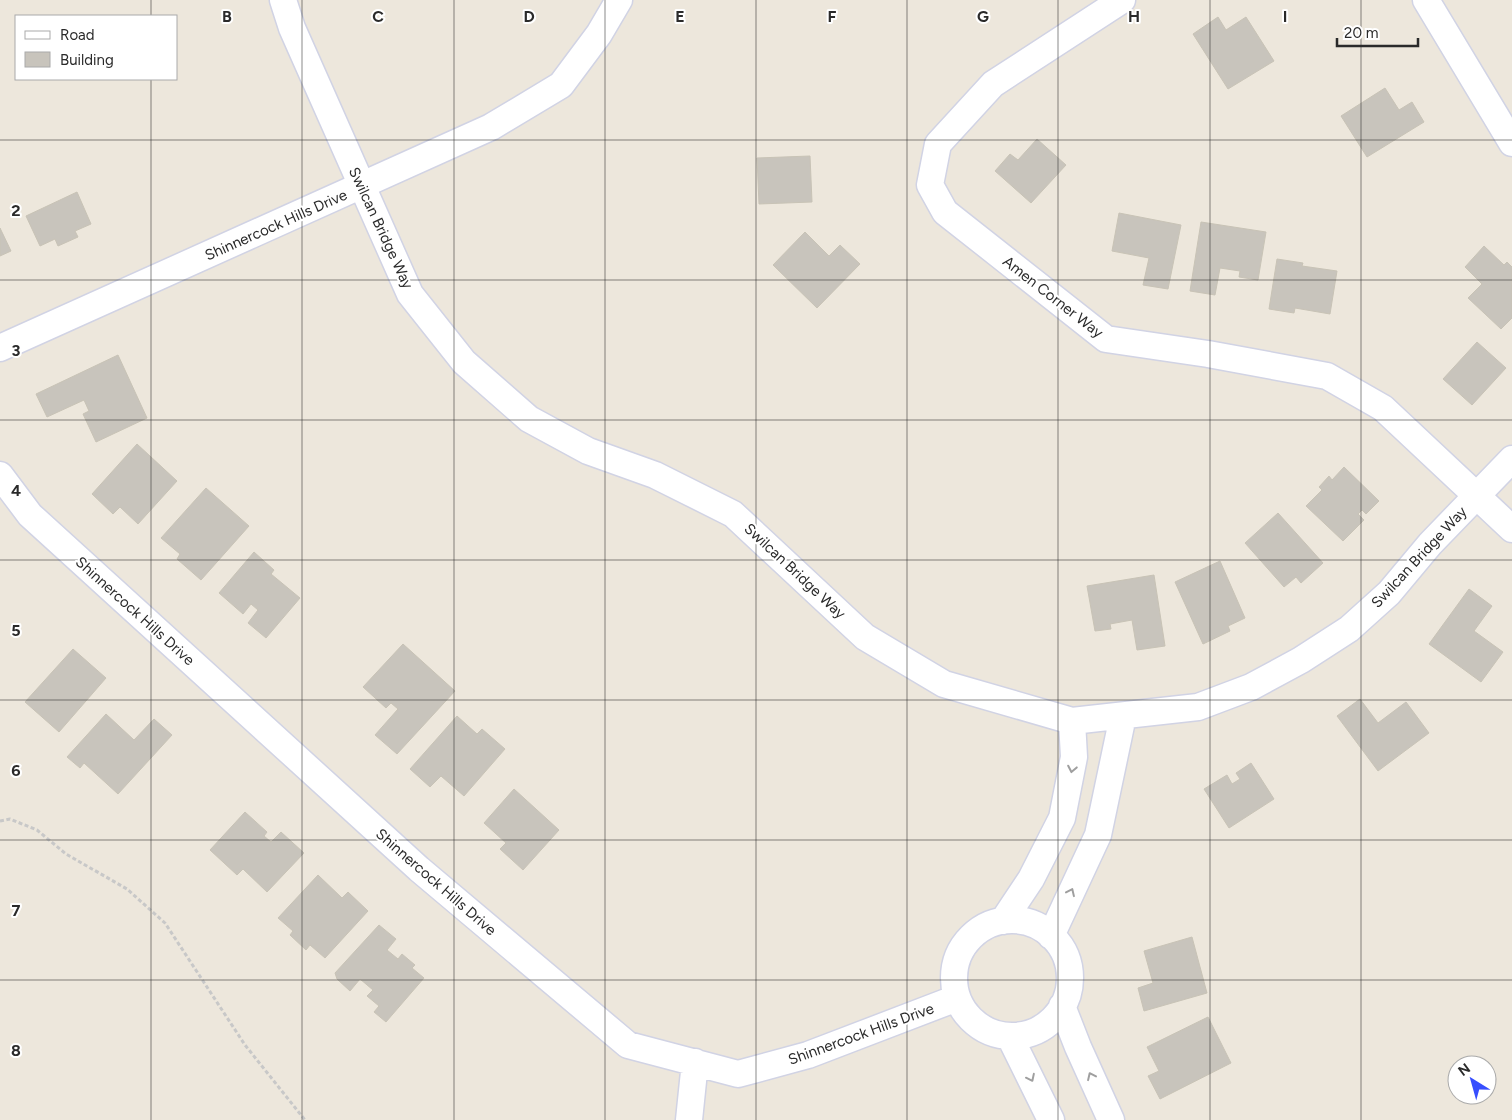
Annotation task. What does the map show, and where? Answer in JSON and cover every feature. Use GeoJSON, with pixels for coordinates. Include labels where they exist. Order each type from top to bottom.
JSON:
{"type":"FeatureCollection","features":[{"type":"Feature","properties":{"kind":"street","name":"Swilcan Bridge Way"},"geometry":{"type":"LineString","coordinates":[[283,0],[292,28],[410,294],[464,362],[529,419],[588,451],[655,475],[734,514],[865,637],[944,684],[1072,721],[1198,707],[1251,687],[1301,660],[1349,629],[1389,593],[1430,544],[1476,496]]}},
{"type":"Feature","properties":{"kind":"street","name":"Shinnercock Hills Drive"},"geometry":{"type":"LineString","coordinates":[[0,348],[491,127],[561,85],[599,34],[619,0]]}},
{"type":"Feature","properties":{"kind":"street","name":"Amen Corner Way"},"geometry":{"type":"LineString","coordinates":[[1122,0],[993,84],[938,144],[930,185],[945,212],[1106,338],[1208,354],[1327,376],[1383,408],[1512,528]]}},
{"type":"Feature","properties":{"kind":"street"},"geometry":{"type":"LineString","coordinates":[[1426,0],[1512,143]]}},
{"type":"Feature","properties":{"kind":"street"},"geometry":{"type":"LineString","coordinates":[[1476,496],[1512,459]]}},
{"type":"Feature","properties":{"kind":"street","name":"Shinnercock Hills Drive"},"geometry":{"type":"LineString","coordinates":[[0,475],[30,515],[419,869],[628,1045],[738,1074],[808,1056],[957,998]]}},
{"type":"Feature","properties":{"kind":"street"},"geometry":{"type":"LineString","coordinates":[[1051,936],[1098,835],[1123,716]]}},
{"type":"Feature","properties":{"kind":"street"},"geometry":{"type":"LineString","coordinates":[[1003,921],[1031,879],[1062,818],[1074,757],[1072,721]]}},
{"type":"Feature","properties":{"kind":"street"},"geometry":{"type":"LineString","coordinates":[[1018,920],[1035,925],[1051,936],[1058,943],[1067,959],[1070,978],[1066,1001],[1055,1018],[1041,1029],[1028,1034],[1010,1037],[988,1032],[966,1015],[957,998],[954,971],[965,944],[978,932],[994,923],[1003,921],[1018,920]]}},
{"type":"Feature","properties":{"kind":"street"},"geometry":{"type":"LineString","coordinates":[[1062,1006],[1111,1120]]}},
{"type":"Feature","properties":{"kind":"street"},"geometry":{"type":"LineString","coordinates":[[1010,1037],[1051,1120]]}},
{"type":"Feature","properties":{"kind":"street"},"geometry":{"type":"LineString","coordinates":[[689,1120],[695,1062]]}},
{"type":"Feature","properties":{"kind":"path"},"geometry":{"type":"LineString","coordinates":[[0,821],[10,819],[37,830],[66,854],[127,890],[165,923],[245,1045],[305,1120]]}},
{"type":"Feature","properties":{"kind":"building"},"geometry":{"type":"Polygon","coordinates":[[[1218,17],[1226,30],[1246,17],[1274,61],[1228,89],[1193,34],[1218,17]]]}},
{"type":"Feature","properties":{"kind":"building"},"geometry":{"type":"Polygon","coordinates":[[[1385,88],[1399,110],[1412,102],[1424,122],[1367,157],[1341,116],[1385,88]]]}},
{"type":"Feature","properties":{"kind":"building"},"geometry":{"type":"Polygon","coordinates":[[[1037,139],[1066,165],[1031,203],[995,171],[1010,154],[1018,160],[1037,139]]]}},
{"type":"Feature","properties":{"kind":"building"},"geometry":{"type":"Polygon","coordinates":[[[810,156],[812,202],[759,204],[757,158],[810,156]]]}},
{"type":"Feature","properties":{"kind":"building"},"geometry":{"type":"Polygon","coordinates":[[[77,192],[91,224],[75,231],[78,237],[58,246],[55,239],[40,246],[26,216],[77,192]]]}},
{"type":"Feature","properties":{"kind":"building"},"geometry":{"type":"Polygon","coordinates":[[[1119,213],[1181,225],[1168,289],[1143,285],[1149,258],[1112,251],[1119,213]]]}},
{"type":"Feature","properties":{"kind":"building"},"geometry":{"type":"Polygon","coordinates":[[[1201,222],[1266,232],[1258,280],[1239,277],[1240,271],[1220,268],[1215,295],[1190,291],[1201,222]]]}},
{"type":"Feature","properties":{"kind":"building"},"geometry":{"type":"Polygon","coordinates":[[[0,228],[11,251],[0,256],[0,228]]]}},
{"type":"Feature","properties":{"kind":"building"},"geometry":{"type":"Polygon","coordinates":[[[805,232],[829,256],[840,245],[860,264],[817,308],[773,265],[805,232]]]}},
{"type":"Feature","properties":{"kind":"building"},"geometry":{"type":"Polygon","coordinates":[[[1484,246],[1504,265],[1507,262],[1512,267],[1512,318],[1501,329],[1468,298],[1482,284],[1465,267],[1484,246]]]}},
{"type":"Feature","properties":{"kind":"building"},"geometry":{"type":"Polygon","coordinates":[[[1277,259],[1303,263],[1302,266],[1337,271],[1330,314],[1295,308],[1294,313],[1269,309],[1277,259]]]}},
{"type":"Feature","properties":{"kind":"building"},"geometry":{"type":"Polygon","coordinates":[[[1477,342],[1506,368],[1472,405],[1443,379],[1477,342]]]}},
{"type":"Feature","properties":{"kind":"building"},"geometry":{"type":"Polygon","coordinates":[[[118,355],[147,418],[96,442],[83,414],[89,411],[84,400],[47,417],[36,394],[118,355]]]}},
{"type":"Feature","properties":{"kind":"building"},"geometry":{"type":"Polygon","coordinates":[[[137,444],[177,481],[138,524],[120,507],[113,514],[92,494],[137,444]]]}},
{"type":"Feature","properties":{"kind":"building"},"geometry":{"type":"Polygon","coordinates":[[[1344,467],[1379,501],[1366,514],[1362,510],[1358,514],[1364,520],[1343,541],[1306,506],[1322,490],[1319,487],[1329,476],[1332,480],[1344,467]]]}},
{"type":"Feature","properties":{"kind":"building"},"geometry":{"type":"Polygon","coordinates":[[[206,488],[249,526],[201,580],[177,559],[180,554],[161,538],[206,488]]]}},
{"type":"Feature","properties":{"kind":"building"},"geometry":{"type":"Polygon","coordinates":[[[1278,513],[1323,563],[1301,583],[1296,577],[1284,587],[1245,543],[1278,513]]]}},
{"type":"Feature","properties":{"kind":"building"},"geometry":{"type":"Polygon","coordinates":[[[254,552],[274,570],[271,574],[300,598],[266,638],[248,623],[258,610],[251,604],[243,614],[219,593],[254,552]]]}},
{"type":"Feature","properties":{"kind":"building"},"geometry":{"type":"Polygon","coordinates":[[[1220,561],[1245,618],[1228,626],[1230,631],[1203,644],[1175,582],[1220,561]]]}},
{"type":"Feature","properties":{"kind":"building"},"geometry":{"type":"Polygon","coordinates":[[[1154,575],[1165,646],[1137,650],[1132,620],[1110,624],[1111,629],[1095,631],[1087,586],[1154,575]]]}},
{"type":"Feature","properties":{"kind":"building"},"geometry":{"type":"Polygon","coordinates":[[[1469,589],[1492,606],[1474,631],[1503,652],[1481,682],[1429,644],[1469,589]]]}},
{"type":"Feature","properties":{"kind":"building"},"geometry":{"type":"Polygon","coordinates":[[[403,644],[455,691],[397,754],[375,735],[398,709],[391,703],[386,708],[363,687],[403,644]]]}},
{"type":"Feature","properties":{"kind":"building"},"geometry":{"type":"Polygon","coordinates":[[[73,649],[106,678],[59,732],[25,702],[73,649]]]}},
{"type":"Feature","properties":{"kind":"building"},"geometry":{"type":"Polygon","coordinates":[[[1360,699],[1378,723],[1406,702],[1429,733],[1378,771],[1337,716],[1360,699]]]}},
{"type":"Feature","properties":{"kind":"building"},"geometry":{"type":"Polygon","coordinates":[[[106,714],[134,740],[154,719],[172,735],[118,794],[84,763],[80,768],[67,757],[106,714]]]}},
{"type":"Feature","properties":{"kind":"building"},"geometry":{"type":"Polygon","coordinates":[[[457,716],[477,734],[482,729],[505,749],[464,796],[441,776],[430,787],[410,769],[457,716]]]}},
{"type":"Feature","properties":{"kind":"building"},"geometry":{"type":"Polygon","coordinates":[[[1251,763],[1274,799],[1229,828],[1204,789],[1227,775],[1232,784],[1240,779],[1236,773],[1251,763]]]}},
{"type":"Feature","properties":{"kind":"building"},"geometry":{"type":"Polygon","coordinates":[[[514,789],[559,830],[523,870],[500,849],[506,843],[484,823],[514,789]]]}},
{"type":"Feature","properties":{"kind":"building"},"geometry":{"type":"Polygon","coordinates":[[[245,812],[267,832],[264,836],[271,842],[281,832],[304,853],[267,892],[243,869],[237,875],[210,850],[245,812]]]}},
{"type":"Feature","properties":{"kind":"building"},"geometry":{"type":"Polygon","coordinates":[[[318,875],[342,898],[348,892],[368,911],[325,958],[310,945],[306,950],[290,935],[293,931],[278,918],[318,875]]]}},
{"type":"Feature","properties":{"kind":"building"},"geometry":{"type":"Polygon","coordinates":[[[379,925],[396,939],[387,950],[398,959],[402,954],[415,965],[412,968],[424,978],[386,1022],[374,1012],[379,1006],[367,996],[373,990],[360,979],[350,991],[337,979],[335,973],[379,925]]]}},
{"type":"Feature","properties":{"kind":"building"},"geometry":{"type":"Polygon","coordinates":[[[1192,937],[1207,993],[1144,1011],[1138,988],[1153,983],[1144,951],[1192,937]]]}},
{"type":"Feature","properties":{"kind":"building"},"geometry":{"type":"Polygon","coordinates":[[[1208,1017],[1231,1063],[1160,1099],[1148,1076],[1159,1071],[1147,1047],[1208,1017]]]}}]}
